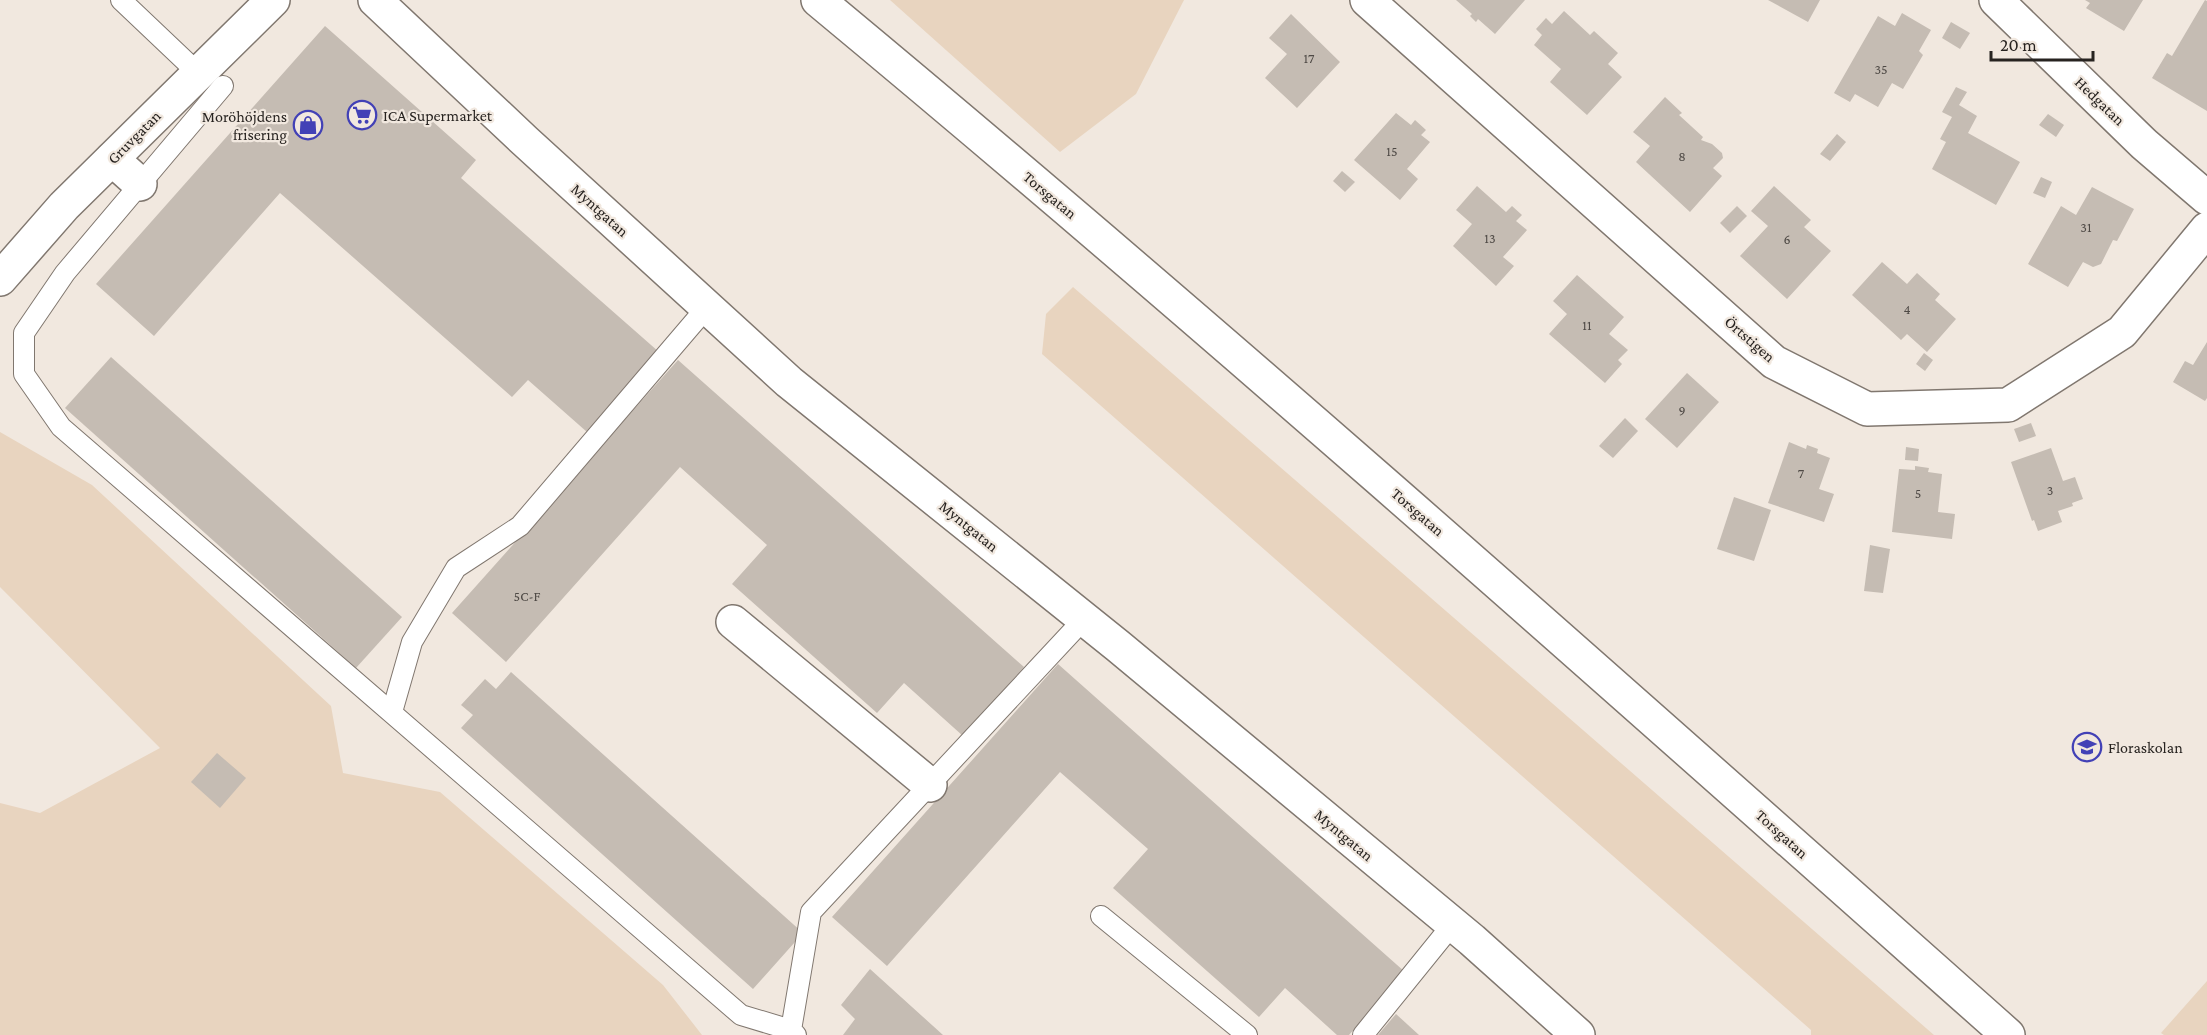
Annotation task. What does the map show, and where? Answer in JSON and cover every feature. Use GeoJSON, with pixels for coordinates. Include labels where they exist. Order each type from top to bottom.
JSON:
{"type":"FeatureCollection","features":[{"type":"Feature","properties":{"kind":"street","name":"Gruvgatan"},"geometry":{"type":"LineString","coordinates":[[0,279],[64,206],[112,159],[211,80],[273,0]]}},
{"type":"Feature","properties":{"kind":"street","name":"Myntgatan"},"geometry":{"type":"LineString","coordinates":[[375,0],[525,141],[789,382],[1084,619],[1452,925],[1578,1035]]}},
{"type":"Feature","properties":{"kind":"street","name":"Torsgatan"},"geometry":{"type":"LineString","coordinates":[[818,0],[1255,370],[1461,549],[2008,1035]]}},
{"type":"Feature","properties":{"kind":"street","name":"Örtstigen"},"geometry":{"type":"LineString","coordinates":[[1367,0],[1774,362],[1867,409],[2008,405],[2122,332],[2207,229]]}},
{"type":"Feature","properties":{"kind":"street","name":"Hedgatan"},"geometry":{"type":"LineString","coordinates":[[1996,0],[2144,144],[2207,198]]}},
{"type":"Feature","properties":{"kind":"street"},"geometry":{"type":"LineString","coordinates":[[112,159],[140,184]]}},
{"type":"Feature","properties":{"kind":"street"},"geometry":{"type":"LineString","coordinates":[[733,622],[930,784]]}},
{"type":"Feature","properties":{"kind":"lane"},"geometry":{"type":"LineString","coordinates":[[121,0],[211,80],[140,184],[65,273],[24,333],[24,374],[62,427],[741,1015],[794,1033],[811,912],[1084,619]]}},
{"type":"Feature","properties":{"kind":"lane"},"geometry":{"type":"LineString","coordinates":[[392,712],[412,642],[456,568],[520,526],[707,307]]}},
{"type":"Feature","properties":{"kind":"lane"},"geometry":{"type":"LineString","coordinates":[[1101,916],[1247,1035]]}},
{"type":"Feature","properties":{"kind":"lane"},"geometry":{"type":"LineString","coordinates":[[1363,1035],[1452,925]]}},
{"type":"Feature","properties":{"kind":"shaded area"},"geometry":{"type":"Polygon","coordinates":[[[890,0],[1184,0],[1136,94],[1060,152],[890,0]]]}},
{"type":"Feature","properties":{"kind":"shaded area"},"geometry":{"type":"Polygon","coordinates":[[[1073,287],[1934,1035],[1811,1035],[1811,1030],[1042,354],[1046,314],[1073,287]]]}},
{"type":"Feature","properties":{"kind":"shaded area"},"geometry":{"type":"Polygon","coordinates":[[[0,432],[92,485],[331,706],[343,773],[440,792],[663,985],[702,1035],[0,1035],[0,803],[40,813],[160,748],[0,587],[0,432]]]}},
{"type":"Feature","properties":{"kind":"shaded area"},"geometry":{"type":"Polygon","coordinates":[[[2207,981],[2207,1035],[2164,1035],[2161,1033],[2207,981]]]}},
{"type":"Feature","properties":{"kind":"building"},"geometry":{"type":"Polygon","coordinates":[[[1456,0],[1525,0],[1495,34],[1478,19],[1476,22],[1470,16],[1472,14],[1456,0]]]}},
{"type":"Feature","properties":{"kind":"building"},"geometry":{"type":"Polygon","coordinates":[[[1768,0],[1820,0],[1808,22],[1768,0]]]}},
{"type":"Feature","properties":{"kind":"building"},"geometry":{"type":"Polygon","coordinates":[[[2085,0],[2143,0],[2124,31],[2086,8],[2090,3],[2085,0]]]}},
{"type":"Feature","properties":{"kind":"building"},"geometry":{"type":"Polygon","coordinates":[[[2205,0],[2207,1],[2207,111],[2152,78],[2167,53],[2172,56],[2205,0]]]}},
{"type":"Feature","properties":{"kind":"building"},"geometry":{"type":"Polygon","coordinates":[[[1564,11],[1590,35],[1594,31],[1618,53],[1608,64],[1622,77],[1587,115],[1550,82],[1561,69],[1534,45],[1542,35],[1536,29],[1546,18],[1552,24],[1564,11]]]}},
{"type":"Feature","properties":{"kind":"building"},"geometry":{"type":"Polygon","coordinates":[[[1902,13],[1931,30],[1919,51],[1923,55],[1903,89],[1892,83],[1878,107],[1855,94],[1850,102],[1834,93],[1878,16],[1895,26],[1902,13]]]}},
{"type":"Feature","properties":{"kind":"building"},"geometry":{"type":"Polygon","coordinates":[[[1291,14],[1340,62],[1297,108],[1265,78],[1287,54],[1269,38],[1291,14]]]}},
{"type":"Feature","properties":{"kind":"building"},"geometry":{"type":"Polygon","coordinates":[[[1951,22],[1970,33],[1960,49],[1942,38],[1951,22]]]}},
{"type":"Feature","properties":{"kind":"building"},"geometry":{"type":"Polygon","coordinates":[[[325,26],[476,160],[461,178],[659,352],[587,432],[528,380],[512,397],[280,193],[154,336],[96,284],[325,26]]]}},
{"type":"Feature","properties":{"kind":"building"},"geometry":{"type":"Polygon","coordinates":[[[1956,87],[1967,92],[1959,105],[1977,116],[1968,133],[2020,162],[1996,205],[1932,169],[1946,142],[1940,139],[1952,117],[1942,112],[1956,87]]]}},
{"type":"Feature","properties":{"kind":"building"},"geometry":{"type":"Polygon","coordinates":[[[1665,97],[1682,113],[1679,115],[1703,137],[1701,140],[1712,144],[1722,153],[1723,158],[1713,168],[1722,176],[1690,212],[1636,162],[1650,146],[1633,132],[1665,97]]]}},
{"type":"Feature","properties":{"kind":"building"},"geometry":{"type":"Polygon","coordinates":[[[1396,113],[1411,125],[1415,120],[1426,130],[1421,135],[1430,142],[1407,169],[1418,179],[1400,200],[1354,160],[1396,113]]]}},
{"type":"Feature","properties":{"kind":"building"},"geometry":{"type":"Polygon","coordinates":[[[2048,114],[2064,125],[2056,137],[2039,125],[2048,114]]]}},
{"type":"Feature","properties":{"kind":"building"},"geometry":{"type":"Polygon","coordinates":[[[1837,134],[1846,142],[1830,161],[1820,154],[1837,134]]]}},
{"type":"Feature","properties":{"kind":"building"},"geometry":{"type":"Polygon","coordinates":[[[1342,171],[1355,182],[1345,192],[1333,181],[1342,171]]]}},
{"type":"Feature","properties":{"kind":"building"},"geometry":{"type":"Polygon","coordinates":[[[2041,177],[2052,182],[2045,198],[2033,193],[2041,177]]]}},
{"type":"Feature","properties":{"kind":"building"},"geometry":{"type":"Polygon","coordinates":[[[1477,186],[1506,212],[1512,206],[1522,215],[1516,221],[1527,230],[1503,257],[1514,266],[1496,286],[1453,246],[1472,224],[1456,210],[1477,186]]]}},
{"type":"Feature","properties":{"kind":"building"},"geometry":{"type":"Polygon","coordinates":[[[1774,186],[1811,220],[1804,227],[1831,251],[1787,299],[1740,256],[1768,226],[1751,211],[1774,186]]]}},
{"type":"Feature","properties":{"kind":"building"},"geometry":{"type":"Polygon","coordinates":[[[2092,187],[2134,209],[2117,241],[2113,240],[2101,264],[2093,267],[2083,262],[2068,287],[2028,264],[2061,206],[2076,215],[2092,187]]]}},
{"type":"Feature","properties":{"kind":"building"},"geometry":{"type":"Polygon","coordinates":[[[1737,206],[1747,216],[1730,233],[1720,223],[1737,206]]]}},
{"type":"Feature","properties":{"kind":"building"},"geometry":{"type":"Polygon","coordinates":[[[1882,262],[1907,284],[1917,273],[1940,294],[1935,300],[1956,319],[1927,352],[1907,334],[1901,340],[1852,295],[1882,262]]]}},
{"type":"Feature","properties":{"kind":"building"},"geometry":{"type":"Polygon","coordinates":[[[1577,275],[1624,317],[1609,334],[1628,350],[1618,360],[1622,364],[1605,383],[1549,334],[1567,314],[1553,301],[1577,275]]]}},
{"type":"Feature","properties":{"kind":"building"},"geometry":{"type":"Polygon","coordinates":[[[2207,342],[2207,398],[2205,401],[2173,382],[2185,361],[2193,365],[2207,342]]]}},
{"type":"Feature","properties":{"kind":"building"},"geometry":{"type":"Polygon","coordinates":[[[1924,353],[1933,360],[1925,371],[1916,364],[1924,353]]]}},
{"type":"Feature","properties":{"kind":"building"},"geometry":{"type":"Polygon","coordinates":[[[111,357],[402,617],[356,668],[65,408],[111,357]]]}},
{"type":"Feature","properties":{"kind":"building"},"geometry":{"type":"Polygon","coordinates":[[[678,360],[1024,667],[963,736],[904,683],[877,713],[732,584],[767,545],[680,467],[506,662],[452,613],[678,360]]]}},
{"type":"Feature","properties":{"kind":"building"},"geometry":{"type":"Polygon","coordinates":[[[1687,373],[1719,402],[1677,448],[1645,419],[1687,373]]]}},
{"type":"Feature","properties":{"kind":"building"},"geometry":{"type":"Polygon","coordinates":[[[1625,418],[1638,431],[1613,458],[1599,446],[1625,418]]]}},
{"type":"Feature","properties":{"kind":"building"},"geometry":{"type":"Polygon","coordinates":[[[2031,423],[2036,436],[2019,442],[2014,429],[2031,423]]]}},
{"type":"Feature","properties":{"kind":"building"},"geometry":{"type":"Polygon","coordinates":[[[1789,442],[1806,449],[1807,445],[1818,449],[1817,453],[1830,458],[1819,489],[1834,494],[1824,522],[1768,503],[1789,442]]]}},
{"type":"Feature","properties":{"kind":"building"},"geometry":{"type":"Polygon","coordinates":[[[1906,447],[1919,449],[1918,461],[1905,460],[1906,447]]]}},
{"type":"Feature","properties":{"kind":"building"},"geometry":{"type":"Polygon","coordinates":[[[2051,448],[2063,481],[2075,477],[2083,499],[2072,503],[2073,506],[2058,511],[2062,522],[2038,531],[2034,520],[2032,521],[2011,462],[2051,448]]]}},
{"type":"Feature","properties":{"kind":"building"},"geometry":{"type":"Polygon","coordinates":[[[1915,466],[1929,468],[1928,472],[1942,474],[1938,512],[1955,514],[1952,539],[1892,532],[1899,469],[1915,470],[1915,466]]]}},
{"type":"Feature","properties":{"kind":"building"},"geometry":{"type":"Polygon","coordinates":[[[1734,497],[1771,510],[1754,561],[1717,549],[1734,497]]]}},
{"type":"Feature","properties":{"kind":"building"},"geometry":{"type":"Polygon","coordinates":[[[1870,545],[1890,549],[1883,593],[1864,591],[1870,545]]]}},
{"type":"Feature","properties":{"kind":"building"},"geometry":{"type":"Polygon","coordinates":[[[1058,664],[1405,972],[1349,1035],[1337,1035],[1285,988],[1259,1017],[1113,888],[1148,849],[1060,772],[887,966],[832,917],[1058,664]]]}},
{"type":"Feature","properties":{"kind":"building"},"geometry":{"type":"Polygon","coordinates":[[[511,672],[803,933],[753,989],[461,728],[473,715],[461,705],[485,679],[496,689],[511,672]]]}},
{"type":"Feature","properties":{"kind":"building"},"geometry":{"type":"Polygon","coordinates":[[[217,753],[246,778],[220,808],[191,782],[217,753]]]}},
{"type":"Feature","properties":{"kind":"building"},"geometry":{"type":"Polygon","coordinates":[[[870,969],[943,1035],[843,1035],[855,1019],[841,1005],[870,969]]]}},
{"type":"Feature","properties":{"kind":"building"},"geometry":{"type":"Polygon","coordinates":[[[1396,1014],[1419,1035],[1378,1035],[1396,1014]]]}},
{"type":"Feature","properties":{"kind":"place","name":"ICA Supermarket"},"geometry":{"type":"Point","coordinates":[362,115]}},
{"type":"Feature","properties":{"kind":"place","name":"Moröhöjdens frisering"},"geometry":{"type":"Point","coordinates":[308,125]}},
{"type":"Feature","properties":{"kind":"place","name":"Floraskolan"},"geometry":{"type":"Point","coordinates":[2087,747]}}]}
